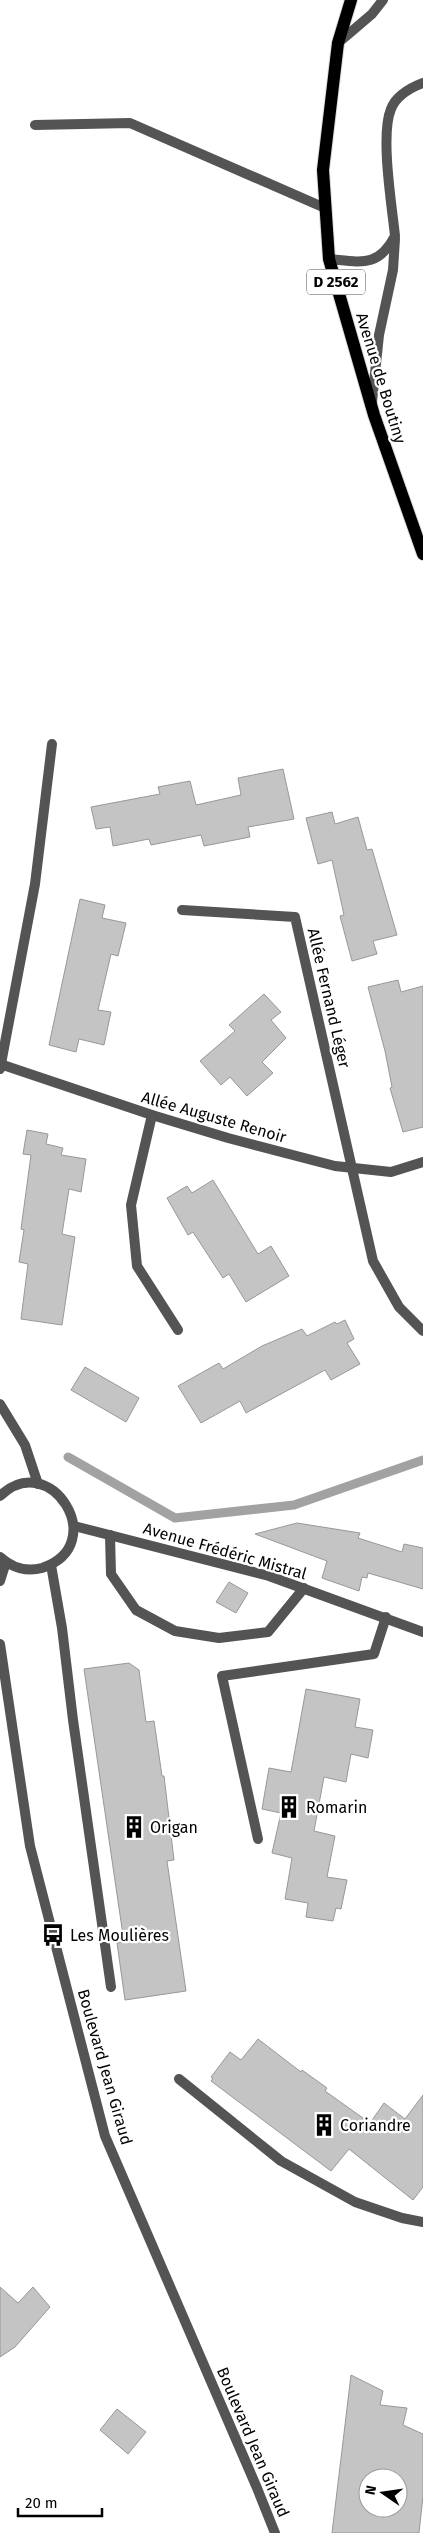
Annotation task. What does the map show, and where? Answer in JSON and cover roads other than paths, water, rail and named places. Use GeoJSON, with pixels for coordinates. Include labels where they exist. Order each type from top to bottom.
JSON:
{"type":"FeatureCollection","features":[{"type":"Feature","properties":{"kind":"main road","name":"Avenue de Boutiny"},"geometry":{"type":"LineString","coordinates":[[351,0],[338,44],[323,170],[329,259],[372,408],[423,554]]}},
{"type":"Feature","properties":{"kind":"street"},"geometry":{"type":"LineString","coordinates":[[338,44],[372,14],[383,0]]}},
{"type":"Feature","properties":{"kind":"street"},"geometry":{"type":"LineString","coordinates":[[372,408],[379,335],[393,270],[395,236],[386,152],[391,109],[405,92],[423,84]]}},
{"type":"Feature","properties":{"kind":"street"},"geometry":{"type":"LineString","coordinates":[[35,125],[130,123],[325,208]]}},
{"type":"Feature","properties":{"kind":"street"},"geometry":{"type":"LineString","coordinates":[[329,259],[366,262],[389,247],[395,236]]}},
{"type":"Feature","properties":{"kind":"street"},"geometry":{"type":"LineString","coordinates":[[0,1066],[35,884],[52,744]]}},
{"type":"Feature","properties":{"kind":"street","name":"Allée Fernand Léger"},"geometry":{"type":"LineString","coordinates":[[182,910],[295,917],[352,1168]]}},
{"type":"Feature","properties":{"kind":"street","name":"Allée Auguste Renoir"},"geometry":{"type":"LineString","coordinates":[[0,1066],[152,1115],[335,1166],[390,1172],[423,1162]]}},
{"type":"Feature","properties":{"kind":"street"},"geometry":{"type":"LineString","coordinates":[[152,1115],[131,1205],[138,1266],[178,1330]]}},
{"type":"Feature","properties":{"kind":"street"},"geometry":{"type":"LineString","coordinates":[[352,1168],[373,1261],[400,1307],[423,1331]]}},
{"type":"Feature","properties":{"kind":"street"},"geometry":{"type":"LineString","coordinates":[[0,1404],[25,1445],[38,1484]]}},
{"type":"Feature","properties":{"kind":"street"},"geometry":{"type":"LineString","coordinates":[[0,1496],[13,1487],[25,1484],[38,1484],[54,1491],[67,1503],[74,1526],[68,1548],[51,1565],[36,1570],[20,1569],[3,1560],[0,1581]]}},
{"type":"Feature","properties":{"kind":"street","name":"Avenue Frédéric Mistral"},"geometry":{"type":"LineString","coordinates":[[74,1526],[269,1576],[423,1632]]}},
{"type":"Feature","properties":{"kind":"street"},"geometry":{"type":"LineString","coordinates":[[110,1535],[111,1574],[136,1610],[176,1631],[219,1638],[268,1632],[304,1588]]}},
{"type":"Feature","properties":{"kind":"street"},"geometry":{"type":"LineString","coordinates":[[51,1565],[62,1628],[73,1720],[111,1987]]}},
{"type":"Feature","properties":{"kind":"street"},"geometry":{"type":"LineString","coordinates":[[258,1839],[222,1676],[374,1654],[386,1617]]}},
{"type":"Feature","properties":{"kind":"street","name":"Boulevard Jean Giraud"},"geometry":{"type":"LineString","coordinates":[[0,1644],[30,1846],[105,2136],[258,2488],[274,2533]]}},
{"type":"Feature","properties":{"kind":"street"},"geometry":{"type":"LineString","coordinates":[[179,2079],[281,2161],[356,2202],[402,2218],[423,2222]]}},
{"type":"Feature","properties":{"kind":"waterway"},"geometry":{"type":"LineString","coordinates":[[68,1457],[175,1518],[294,1505],[423,1460]]}},
{"type":"Feature","properties":{"kind":"place","name":"Romarin"},"geometry":{"type":"Point","coordinates":[289,1807]}},
{"type":"Feature","properties":{"kind":"place","name":"Origan"},"geometry":{"type":"Point","coordinates":[134,1827]}},
{"type":"Feature","properties":{"kind":"place","name":"Les Moulières"},"geometry":{"type":"Point","coordinates":[53,1935]}},
{"type":"Feature","properties":{"kind":"place","name":"Coriandre"},"geometry":{"type":"Point","coordinates":[324,2125]}}]}
